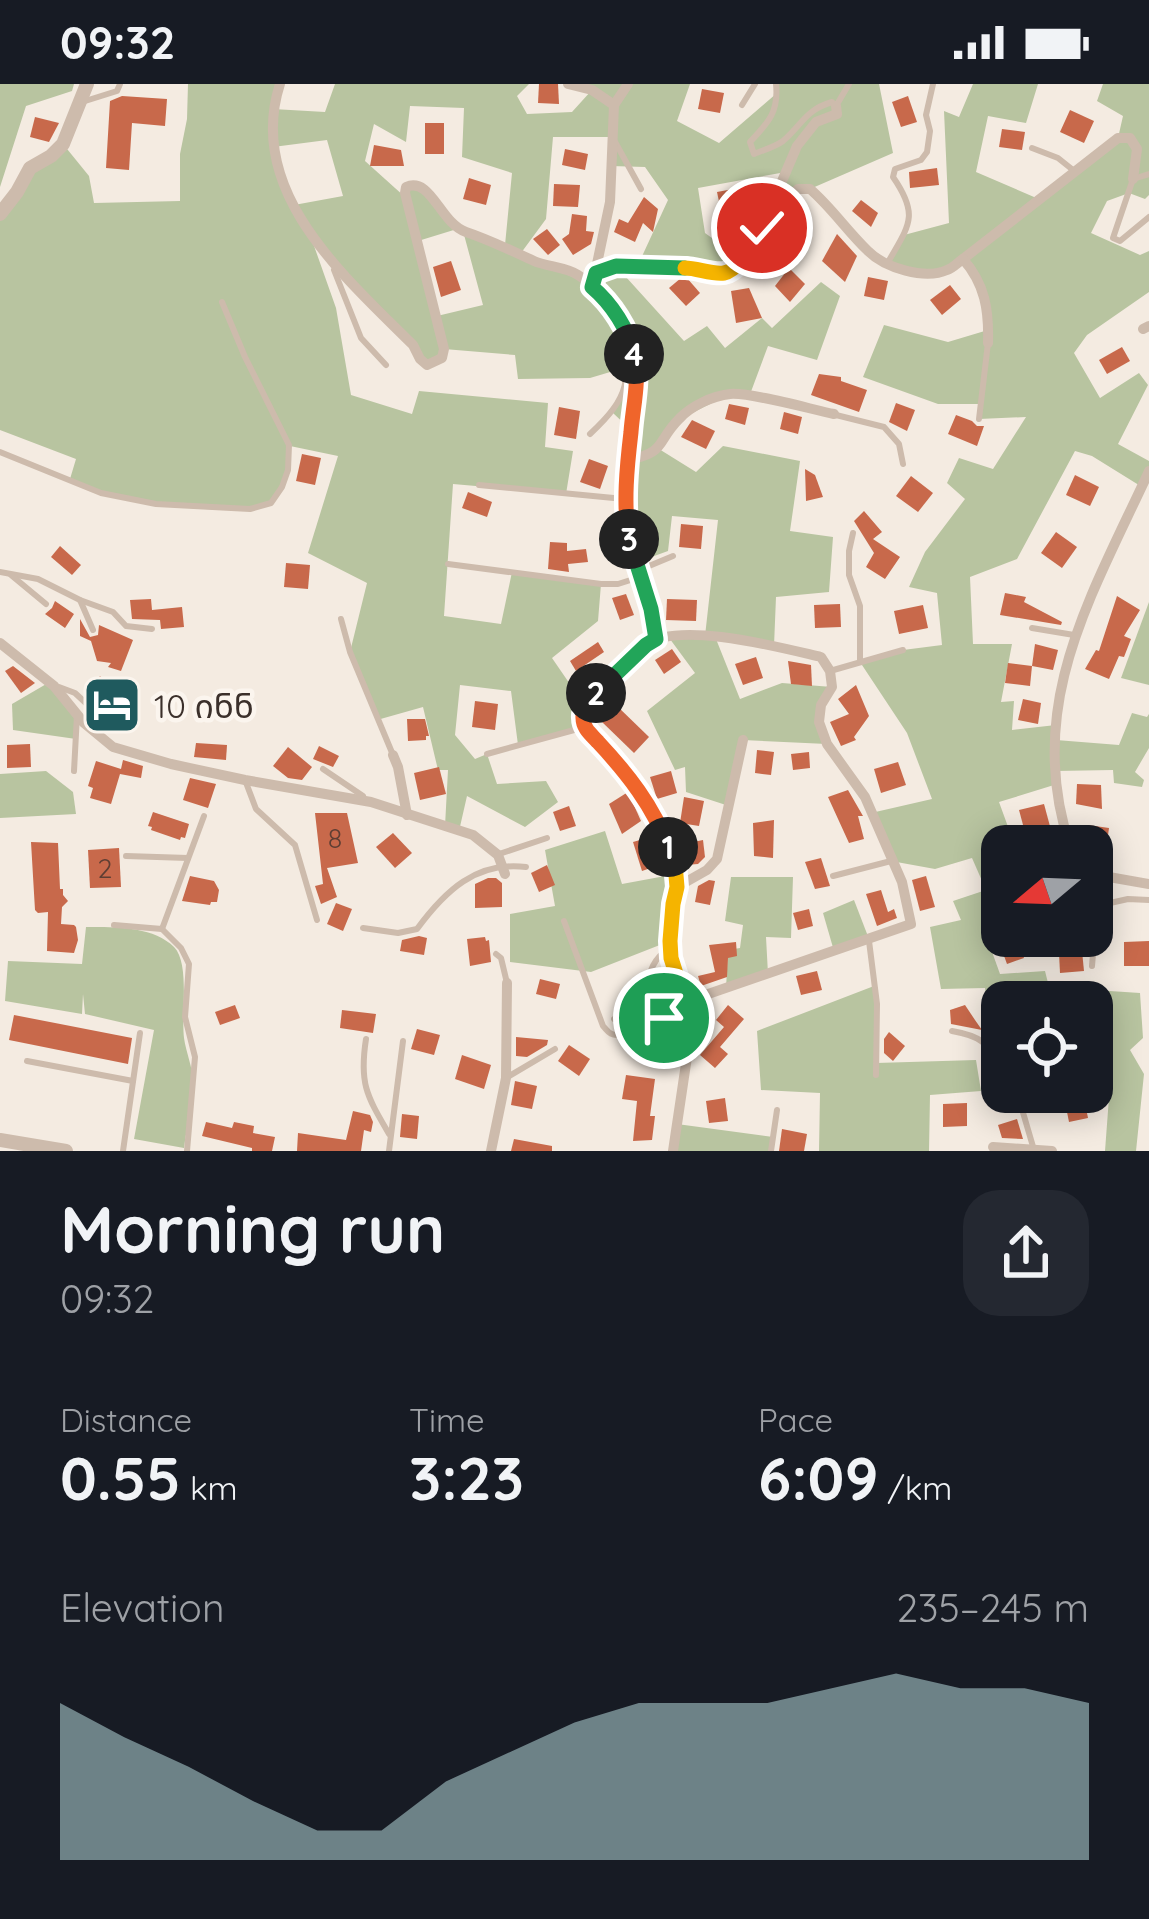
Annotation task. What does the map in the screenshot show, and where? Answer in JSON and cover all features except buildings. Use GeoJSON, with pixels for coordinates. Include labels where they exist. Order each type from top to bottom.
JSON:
{"type":"FeatureCollection","features":[{"type":"Feature","properties":{"kind":"street"},"geometry":{"type":"LineString","coordinates":[[0,214],[30,168],[63,144],[87,84]]}},
{"type":"Feature","properties":{"kind":"street"},"geometry":{"type":"LineString","coordinates":[[280,84],[272,109],[272,146],[311,239],[427,364],[442,358],[444,349],[406,193],[413,183],[426,189],[457,229],[576,273],[605,298],[631,340],[636,363],[625,518],[656,639]]}},
{"type":"Feature","properties":{"kind":"street"},"geometry":{"type":"LineString","coordinates":[[568,84],[592,90],[614,105]]}},
{"type":"Feature","properties":{"kind":"street"},"geometry":{"type":"LineString","coordinates":[[592,287],[610,202],[614,105],[628,84]]}},
{"type":"Feature","properties":{"kind":"street"},"geometry":{"type":"LineString","coordinates":[[762,228],[797,146],[816,122],[837,114],[836,106]]}},
{"type":"Feature","properties":{"kind":"street"},"geometry":{"type":"LineString","coordinates":[[596,273],[638,265],[700,268],[720,275],[733,270],[762,228],[799,189],[810,189],[830,206],[870,254],[887,264],[927,274],[946,271],[1118,138],[1130,138],[1138,148],[1133,179]]}},
{"type":"Feature","properties":{"kind":"street"},"geometry":{"type":"LineString","coordinates":[[963,260],[979,278],[986,302],[988,343]]}},
{"type":"Feature","properties":{"kind":"street"},"geometry":{"type":"LineString","coordinates":[[629,460],[658,449],[678,420],[704,401],[733,393],[834,414]]}},
{"type":"Feature","properties":{"kind":"street"},"geometry":{"type":"LineString","coordinates":[[1064,825],[1054,785],[1063,675],[1074,635],[1149,471]]}},
{"type":"Feature","properties":{"kind":"street"},"geometry":{"type":"LineString","coordinates":[[673,1151],[687,1057],[685,1002],[670,948],[675,864],[661,827],[637,788],[583,719],[591,697],[646,645],[668,635],[689,634],[821,657],[830,671],[832,687],[820,705],[819,722],[826,743],[865,797],[902,882],[910,924],[685,1002]]}},
{"type":"Feature","properties":{"kind":"street"},"geometry":{"type":"LineString","coordinates":[[0,643],[54,686],[76,715],[113,747],[244,780],[371,802],[473,835],[502,865]]}},
{"type":"Feature","properties":{"kind":"street"},"geometry":{"type":"LineString","coordinates":[[677,887],[717,860],[743,740]]}},
{"type":"Feature","properties":{"kind":"street"},"geometry":{"type":"LineString","coordinates":[[393,754],[407,815]]}},
{"type":"Feature","properties":{"kind":"street"},"geometry":{"type":"LineString","coordinates":[[1113,878],[1149,884]]}},
{"type":"Feature","properties":{"kind":"street"},"geometry":{"type":"LineString","coordinates":[[491,1151],[506,1078],[507,983]]}},
{"type":"Feature","properties":{"kind":"street"},"geometry":{"type":"LineString","coordinates":[[0,1140],[65,1151]]}},
{"type":"Feature","properties":{"kind":"street"},"geometry":{"type":"LineString","coordinates":[[993,1147],[1052,1151]]}},
{"type":"Feature","properties":{"kind":"lane"},"geometry":{"type":"LineString","coordinates":[[79,104],[117,91],[121,84]]}},
{"type":"Feature","properties":{"kind":"lane"},"geometry":{"type":"LineString","coordinates":[[742,105],[755,84]]}},
{"type":"Feature","properties":{"kind":"lane"},"geometry":{"type":"LineString","coordinates":[[776,84],[771,120],[749,142],[754,154],[781,142],[819,106],[832,102],[836,106],[849,84]]}},
{"type":"Feature","properties":{"kind":"lane"},"geometry":{"type":"LineString","coordinates":[[887,264],[909,221],[910,209],[893,176],[927,152],[926,115],[934,84]]}},
{"type":"Feature","properties":{"kind":"lane"},"geometry":{"type":"LineString","coordinates":[[612,137],[641,189]]}},
{"type":"Feature","properties":{"kind":"lane"},"geometry":{"type":"LineString","coordinates":[[1032,148],[1058,158],[1075,173]]}},
{"type":"Feature","properties":{"kind":"lane"},"geometry":{"type":"LineString","coordinates":[[1149,174],[1133,179],[1113,238],[1120,241],[1149,217]]}},
{"type":"Feature","properties":{"kind":"lane"},"geometry":{"type":"LineString","coordinates":[[332,261],[361,338],[386,365]]}},
{"type":"Feature","properties":{"kind":"lane"},"geometry":{"type":"LineString","coordinates":[[0,452],[101,493],[156,504],[250,509],[271,503],[288,470],[289,445],[223,302]]}},
{"type":"Feature","properties":{"kind":"lane"},"geometry":{"type":"LineString","coordinates":[[590,434],[613,413],[625,388],[627,366],[613,310]]}},
{"type":"Feature","properties":{"kind":"lane"},"geometry":{"type":"LineString","coordinates":[[979,418],[988,343]]}},
{"type":"Feature","properties":{"kind":"lane"},"geometry":{"type":"LineString","coordinates":[[834,414],[884,427],[899,444],[903,464]]}},
{"type":"Feature","properties":{"kind":"lane"},"geometry":{"type":"LineString","coordinates":[[478,485],[626,500]]}},
{"type":"Feature","properties":{"kind":"lane"},"geometry":{"type":"LineString","coordinates":[[854,533],[850,575],[860,606],[860,662]]}},
{"type":"Feature","properties":{"kind":"lane"},"geometry":{"type":"LineString","coordinates":[[448,564],[617,584],[673,556]]}},
{"type":"Feature","properties":{"kind":"lane"},"geometry":{"type":"LineString","coordinates":[[4,573],[38,579],[113,612],[126,626],[152,629]]}},
{"type":"Feature","properties":{"kind":"lane"},"geometry":{"type":"LineString","coordinates":[[4,573],[46,604]]}},
{"type":"Feature","properties":{"kind":"lane"},"geometry":{"type":"LineString","coordinates":[[80,600],[93,630]]}},
{"type":"Feature","properties":{"kind":"lane"},"geometry":{"type":"LineString","coordinates":[[341,619],[393,754]]}},
{"type":"Feature","properties":{"kind":"lane"},"geometry":{"type":"LineString","coordinates":[[1032,628],[1074,635]]}},
{"type":"Feature","properties":{"kind":"lane"},"geometry":{"type":"LineString","coordinates":[[736,641],[743,655]]}},
{"type":"Feature","properties":{"kind":"lane"},"geometry":{"type":"LineString","coordinates":[[830,671],[903,650]]}},
{"type":"Feature","properties":{"kind":"lane"},"geometry":{"type":"LineString","coordinates":[[54,686],[75,693],[104,720]]}},
{"type":"Feature","properties":{"kind":"lane"},"geometry":{"type":"LineString","coordinates":[[74,771],[76,715]]}},
{"type":"Feature","properties":{"kind":"lane"},"geometry":{"type":"LineString","coordinates":[[487,754],[585,727]]}},
{"type":"Feature","properties":{"kind":"lane"},"geometry":{"type":"LineString","coordinates":[[323,769],[371,802]]}},
{"type":"Feature","properties":{"kind":"lane"},"geometry":{"type":"LineString","coordinates":[[244,780],[256,809],[295,845],[317,920]]}},
{"type":"Feature","properties":{"kind":"lane"},"geometry":{"type":"LineString","coordinates":[[162,929],[204,816]]}},
{"type":"Feature","properties":{"kind":"lane"},"geometry":{"type":"LineString","coordinates":[[363,928],[398,933],[417,929],[457,884],[547,838]]}},
{"type":"Feature","properties":{"kind":"lane"},"geometry":{"type":"LineString","coordinates":[[126,856],[188,858]]}},
{"type":"Feature","properties":{"kind":"lane"},"geometry":{"type":"LineString","coordinates":[[832,876],[891,861]]}},
{"type":"Feature","properties":{"kind":"lane"},"geometry":{"type":"LineString","coordinates":[[502,865],[526,867]]}},
{"type":"Feature","properties":{"kind":"lane"},"geometry":{"type":"LineString","coordinates":[[1113,903],[1149,900]]}},
{"type":"Feature","properties":{"kind":"lane"},"geometry":{"type":"LineString","coordinates":[[565,921],[608,1032],[618,1036],[664,1018],[685,1002]]}},
{"type":"Feature","properties":{"kind":"lane"},"geometry":{"type":"LineString","coordinates":[[114,925],[162,929],[189,964],[185,1017],[195,1057],[187,1151]]}},
{"type":"Feature","properties":{"kind":"lane"},"geometry":{"type":"LineString","coordinates":[[868,939],[877,1004],[876,1075]]}},
{"type":"Feature","properties":{"kind":"lane"},"geometry":{"type":"LineString","coordinates":[[614,1019],[636,1011],[652,966],[670,948]]}},
{"type":"Feature","properties":{"kind":"lane"},"geometry":{"type":"LineString","coordinates":[[496,954],[502,958],[507,983]]}},
{"type":"Feature","properties":{"kind":"lane"},"geometry":{"type":"LineString","coordinates":[[1092,957],[1092,966]]}},
{"type":"Feature","properties":{"kind":"lane"},"geometry":{"type":"LineString","coordinates":[[952,1031],[981,1040]]}},
{"type":"Feature","properties":{"kind":"lane"},"geometry":{"type":"LineString","coordinates":[[124,1151],[140,1033]]}},
{"type":"Feature","properties":{"kind":"lane"},"geometry":{"type":"LineString","coordinates":[[366,1039],[362,1067],[369,1101],[391,1138]]}},
{"type":"Feature","properties":{"kind":"lane"},"geometry":{"type":"LineString","coordinates":[[389,1151],[403,1041]]}},
{"type":"Feature","properties":{"kind":"lane"},"geometry":{"type":"LineString","coordinates":[[506,1078],[555,1048]]}},
{"type":"Feature","properties":{"kind":"lane"},"geometry":{"type":"LineString","coordinates":[[26,1061],[133,1082]]}},
{"type":"Feature","properties":{"kind":"lane"},"geometry":{"type":"LineString","coordinates":[[771,1151],[777,1110]]}},
{"type":"Feature","properties":{"kind":"lane"},"geometry":{"type":"LineString","coordinates":[[1023,1113],[1034,1150]]}},
{"type":"Feature","properties":{"kind":"green space"},"geometry":{"type":"Polygon","coordinates":[[[0,84],[74,84],[72,91],[26,106],[0,187],[0,84]]]}},
{"type":"Feature","properties":{"kind":"green space"},"geometry":{"type":"Polygon","coordinates":[[[188,84],[280,84],[273,109],[325,112],[335,84],[529,84],[517,96],[527,114],[572,112],[591,91],[568,84],[690,84],[677,121],[719,143],[777,93],[776,84],[879,84],[893,153],[810,189],[798,189],[762,228],[786,172],[698,188],[705,233],[741,259],[720,275],[638,265],[668,200],[645,167],[611,166],[611,137],[553,137],[546,219],[521,253],[592,286],[595,273],[616,266],[684,341],[707,326],[725,348],[762,318],[772,328],[821,282],[840,296],[817,360],[768,346],[749,397],[732,393],[678,420],[659,449],[696,472],[723,446],[800,461],[790,531],[833,537],[829,592],[776,597],[774,646],[716,639],[740,699],[782,683],[832,687],[821,705],[827,744],[743,740],[729,806],[686,792],[685,767],[675,770],[647,711],[695,673],[667,635],[705,636],[718,520],[672,516],[668,551],[635,563],[625,518],[631,430],[613,413],[625,388],[627,367],[590,378],[518,379],[515,355],[444,349],[427,365],[313,243],[336,308],[351,395],[412,414],[419,391],[548,403],[545,447],[573,451],[566,494],[453,484],[444,616],[501,624],[512,572],[601,584],[598,621],[552,658],[585,706],[585,727],[518,745],[511,691],[460,685],[455,735],[475,759],[487,754],[497,784],[546,781],[558,802],[525,827],[467,796],[459,831],[445,826],[448,770],[438,770],[423,707],[377,720],[350,652],[367,583],[308,553],[338,456],[290,446],[288,470],[271,503],[197,509],[141,501],[70,479],[76,459],[0,430],[0,214],[30,168],[63,144],[89,176],[94,203],[180,201],[180,154],[188,84]],[[410,106],[406,142],[374,124],[365,161],[405,197],[413,183],[457,229],[418,241],[437,316],[483,305],[463,231],[505,245],[512,173],[462,157],[464,108],[410,106]],[[327,140],[273,147],[294,205],[343,196],[327,140]]]}},
{"type":"Feature","properties":{"kind":"green space"},"geometry":{"type":"Polygon","coordinates":[[[973,84],[1038,84],[1026,123],[988,116],[976,172],[1041,200],[1118,138],[1123,116],[1097,101],[1103,84],[1149,84],[1149,195],[1145,199],[1129,193],[1107,201],[1091,233],[1140,255],[1149,251],[1149,292],[1087,335],[1074,353],[1100,398],[1139,373],[1148,385],[1118,444],[1149,461],[1149,471],[1142,487],[1092,456],[1075,451],[1017,559],[970,577],[973,644],[1012,644],[1001,702],[1014,701],[1012,730],[1056,725],[1056,740],[1119,745],[1132,713],[1149,714],[1149,748],[1135,772],[1144,780],[1142,787],[1114,783],[1113,770],[1055,771],[1054,785],[999,802],[1007,825],[981,825],[981,879],[972,858],[935,869],[891,861],[871,813],[932,799],[907,733],[860,662],[942,645],[937,593],[909,587],[925,552],[965,499],[947,483],[959,458],[993,469],[1026,417],[979,419],[980,404],[938,404],[863,377],[884,325],[948,342],[988,330],[986,302],[963,260],[927,274],[887,264],[904,235],[949,223],[944,111],[959,117],[973,84]]]}},
{"type":"Feature","properties":{"kind":"green space"},"geometry":{"type":"Polygon","coordinates":[[[1149,602],[1149,685],[1121,678],[1149,602]]]}},
{"type":"Feature","properties":{"kind":"green space"},"geometry":{"type":"Polygon","coordinates":[[[48,683],[77,715],[76,739],[13,730],[12,704],[48,683]]]}},
{"type":"Feature","properties":{"kind":"green space"},"geometry":{"type":"Polygon","coordinates":[[[46,771],[73,792],[76,814],[0,818],[0,774],[46,771]]]}},
{"type":"Feature","properties":{"kind":"green space"},"geometry":{"type":"Polygon","coordinates":[[[605,831],[622,884],[676,874],[670,941],[591,972],[510,962],[510,914],[555,906],[545,850],[605,831]]]}},
{"type":"Feature","properties":{"kind":"green space"},"geometry":{"type":"Polygon","coordinates":[[[731,877],[793,877],[791,938],[766,937],[768,974],[726,989],[728,950],[740,948],[743,925],[725,921],[731,877]]]}},
{"type":"Feature","properties":{"kind":"green space"},"geometry":{"type":"Polygon","coordinates":[[[981,892],[981,957],[994,957],[1000,974],[1045,971],[1048,981],[981,981],[981,988],[941,989],[930,927],[961,920],[953,901],[981,892]]]}},
{"type":"Feature","properties":{"kind":"green space"},"geometry":{"type":"Polygon","coordinates":[[[854,900],[869,939],[834,951],[823,913],[854,900]]]}},
{"type":"Feature","properties":{"kind":"green space"},"geometry":{"type":"Polygon","coordinates":[[[86,927],[144,931],[165,940],[179,955],[184,1038],[193,1083],[184,1148],[134,1139],[154,1030],[85,1014],[83,994],[82,1014],[5,1001],[8,961],[82,964],[86,927]]]}},
{"type":"Feature","properties":{"kind":"green space"},"geometry":{"type":"Polygon","coordinates":[[[874,986],[876,1063],[976,1060],[981,1091],[930,1095],[929,1151],[819,1151],[820,1093],[761,1090],[757,1031],[874,986]]]}},
{"type":"Feature","properties":{"kind":"green space"},"geometry":{"type":"Polygon","coordinates":[[[1113,991],[1140,993],[1143,1038],[1130,1050],[1144,1074],[1136,1151],[1105,1151],[1108,1113],[1113,1113],[1113,991]]]}},
{"type":"Feature","properties":{"kind":"green space"},"geometry":{"type":"Polygon","coordinates":[[[677,1124],[773,1137],[771,1151],[673,1151],[677,1124]]]}},
{"type":"Feature","properties":{"kind":"place","name":"10 ინნ"},"geometry":{"type":"Point","coordinates":[112,705]}},
{"type":"Feature","properties":{"kind":"route"},"geometry":{"type":"LineString","coordinates":[[664,1018],[685,1002],[671,958],[675,864],[661,827],[637,788],[587,731],[583,719],[591,697],[656,639],[625,518],[636,363],[631,340],[605,298],[592,287],[596,273],[616,266],[700,268],[720,275],[733,270],[762,228]]}}]}
